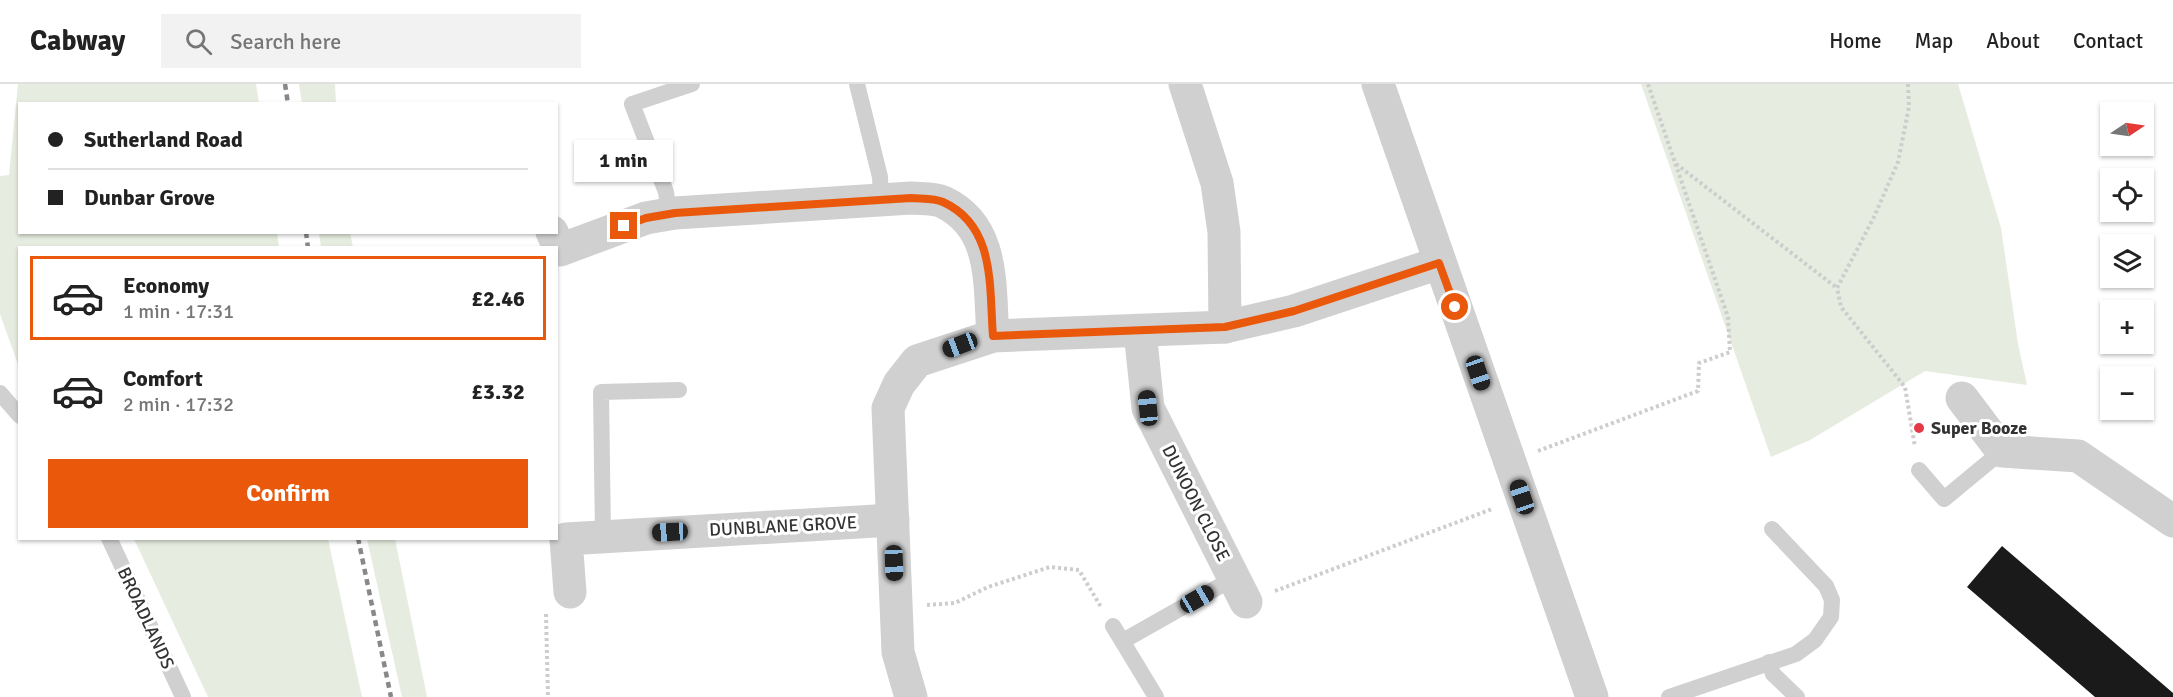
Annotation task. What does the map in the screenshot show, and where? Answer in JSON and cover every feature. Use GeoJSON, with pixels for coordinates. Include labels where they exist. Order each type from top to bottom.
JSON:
{"type":"FeatureCollection","features":[{"type":"Feature","properties":{"kind":"street"},"geometry":{"type":"LineString","coordinates":[[1185,84],[1217,183],[1224,232],[1225,327]]}},
{"type":"Feature","properties":{"kind":"street"},"geometry":{"type":"LineString","coordinates":[[1378,84],[1592,697]]}},
{"type":"Feature","properties":{"kind":"street"},"geometry":{"type":"LineString","coordinates":[[553,234],[560,250],[646,218],[669,214],[911,198],[941,201],[963,214],[980,234],[987,258],[993,336]]}},
{"type":"Feature","properties":{"kind":"street"},"geometry":{"type":"LineString","coordinates":[[911,697],[898,652],[888,408],[898,384],[917,362],[993,336],[1225,327],[1294,311],[1439,263]]}},
{"type":"Feature","properties":{"kind":"street","name":"DUNOON CLOSE"},"geometry":{"type":"LineString","coordinates":[[1140,331],[1148,408],[1240,590]]}},
{"type":"Feature","properties":{"kind":"street"},"geometry":{"type":"LineString","coordinates":[[1962,398],[2002,451],[2078,456],[2173,521]]}},
{"type":"Feature","properties":{"kind":"street","name":"DUNBLANE GROVE"},"geometry":{"type":"LineString","coordinates":[[558,600],[566,538],[892,520]]}},
{"type":"Feature","properties":{"kind":"lane"},"geometry":{"type":"LineString","coordinates":[[669,214],[666,192],[632,104],[692,84]]}},
{"type":"Feature","properties":{"kind":"lane"},"geometry":{"type":"LineString","coordinates":[[857,84],[880,177],[881,200]]}},
{"type":"Feature","properties":{"kind":"lane"},"geometry":{"type":"LineString","coordinates":[[603,536],[601,392],[679,390]]}},
{"type":"Feature","properties":{"kind":"lane"},"geometry":{"type":"LineString","coordinates":[[0,393],[18,414]]}},
{"type":"Feature","properties":{"kind":"lane"},"geometry":{"type":"LineString","coordinates":[[1919,470],[1944,500],[2002,451]]}},
{"type":"Feature","properties":{"kind":"lane"},"geometry":{"type":"LineString","coordinates":[[1669,697],[1796,654],[1815,640],[1831,617],[1832,600],[1826,586],[1772,529]]}},
{"type":"Feature","properties":{"kind":"lane","name":"BROADLANDS"},"geometry":{"type":"LineString","coordinates":[[110,540],[183,697]]}},
{"type":"Feature","properties":{"kind":"lane"},"geometry":{"type":"LineString","coordinates":[[1123,641],[1240,590]]}},
{"type":"Feature","properties":{"kind":"lane"},"geometry":{"type":"LineString","coordinates":[[1113,626],[1156,697]]}},
{"type":"Feature","properties":{"kind":"lane"},"geometry":{"type":"LineString","coordinates":[[1769,662],[1773,674],[1797,697]]}},
{"type":"Feature","properties":{"kind":"path"},"geometry":{"type":"LineString","coordinates":[[1509,461],[1698,391],[1700,363],[1730,352],[1728,317],[1648,84]]}},
{"type":"Feature","properties":{"kind":"path"},"geometry":{"type":"LineString","coordinates":[[1908,84],[1909,107],[1898,162],[1874,217],[1837,288],[1841,308],[1905,387],[1919,470]]}},
{"type":"Feature","properties":{"kind":"path"},"geometry":{"type":"LineString","coordinates":[[1676,164],[1837,288]]}},
{"type":"Feature","properties":{"kind":"path"},"geometry":{"type":"LineString","coordinates":[[1240,590],[1522,497]]}},
{"type":"Feature","properties":{"kind":"path"},"geometry":{"type":"LineString","coordinates":[[896,607],[955,603],[988,587],[1050,567],[1079,570],[1113,626]]}},
{"type":"Feature","properties":{"kind":"path"},"geometry":{"type":"LineString","coordinates":[[548,697],[558,600]]}},
{"type":"Feature","properties":{"kind":"shaded area"},"geometry":{"type":"Polygon","coordinates":[[[18,84],[256,84],[259,102],[18,102],[18,234],[277,234],[279,246],[18,246],[18,364],[0,314],[0,176],[9,175],[18,84]]]}},
{"type":"Feature","properties":{"kind":"shaded area"},"geometry":{"type":"Polygon","coordinates":[[[299,84],[335,84],[336,102],[302,102],[299,84]]]}},
{"type":"Feature","properties":{"kind":"shaded area"},"geometry":{"type":"Polygon","coordinates":[[[1641,84],[1958,84],[2001,228],[2018,344],[2027,385],[1925,371],[1810,440],[1771,457],[1641,84]]]}},
{"type":"Feature","properties":{"kind":"shaded area"},"geometry":{"type":"Polygon","coordinates":[[[319,234],[350,234],[353,246],[321,246],[319,234]]]}},
{"type":"Feature","properties":{"kind":"shaded area"},"geometry":{"type":"Polygon","coordinates":[[[134,540],[328,540],[362,697],[208,697],[134,540]]]}},
{"type":"Feature","properties":{"kind":"shaded area"},"geometry":{"type":"Polygon","coordinates":[[[367,540],[395,540],[427,697],[402,697],[367,540]]]}},
{"type":"Feature","properties":{"kind":"building"},"geometry":{"type":"Polygon","coordinates":[[[2002,546],[2173,693],[2173,697],[2095,697],[1967,587],[2002,546]]]}},
{"type":"Feature","properties":{"kind":"railway"},"geometry":{"type":"LineString","coordinates":[[285,84],[288,102]]}},
{"type":"Feature","properties":{"kind":"railway"},"geometry":{"type":"LineString","coordinates":[[306,234],[308,246]]}},
{"type":"Feature","properties":{"kind":"railway"},"geometry":{"type":"LineString","coordinates":[[358,540],[391,697]]}},
{"type":"Feature","properties":{"kind":"place","name":"Super Booze"},"geometry":{"type":"Point","coordinates":[1919,428]}},
{"type":"Feature","properties":{"kind":"route"},"geometry":{"type":"LineString","coordinates":[[624,226],[646,218],[675,213],[911,198],[941,201],[963,214],[980,234],[987,258],[993,336],[1225,327],[1294,311],[1439,263],[1455,307]]}}]}
